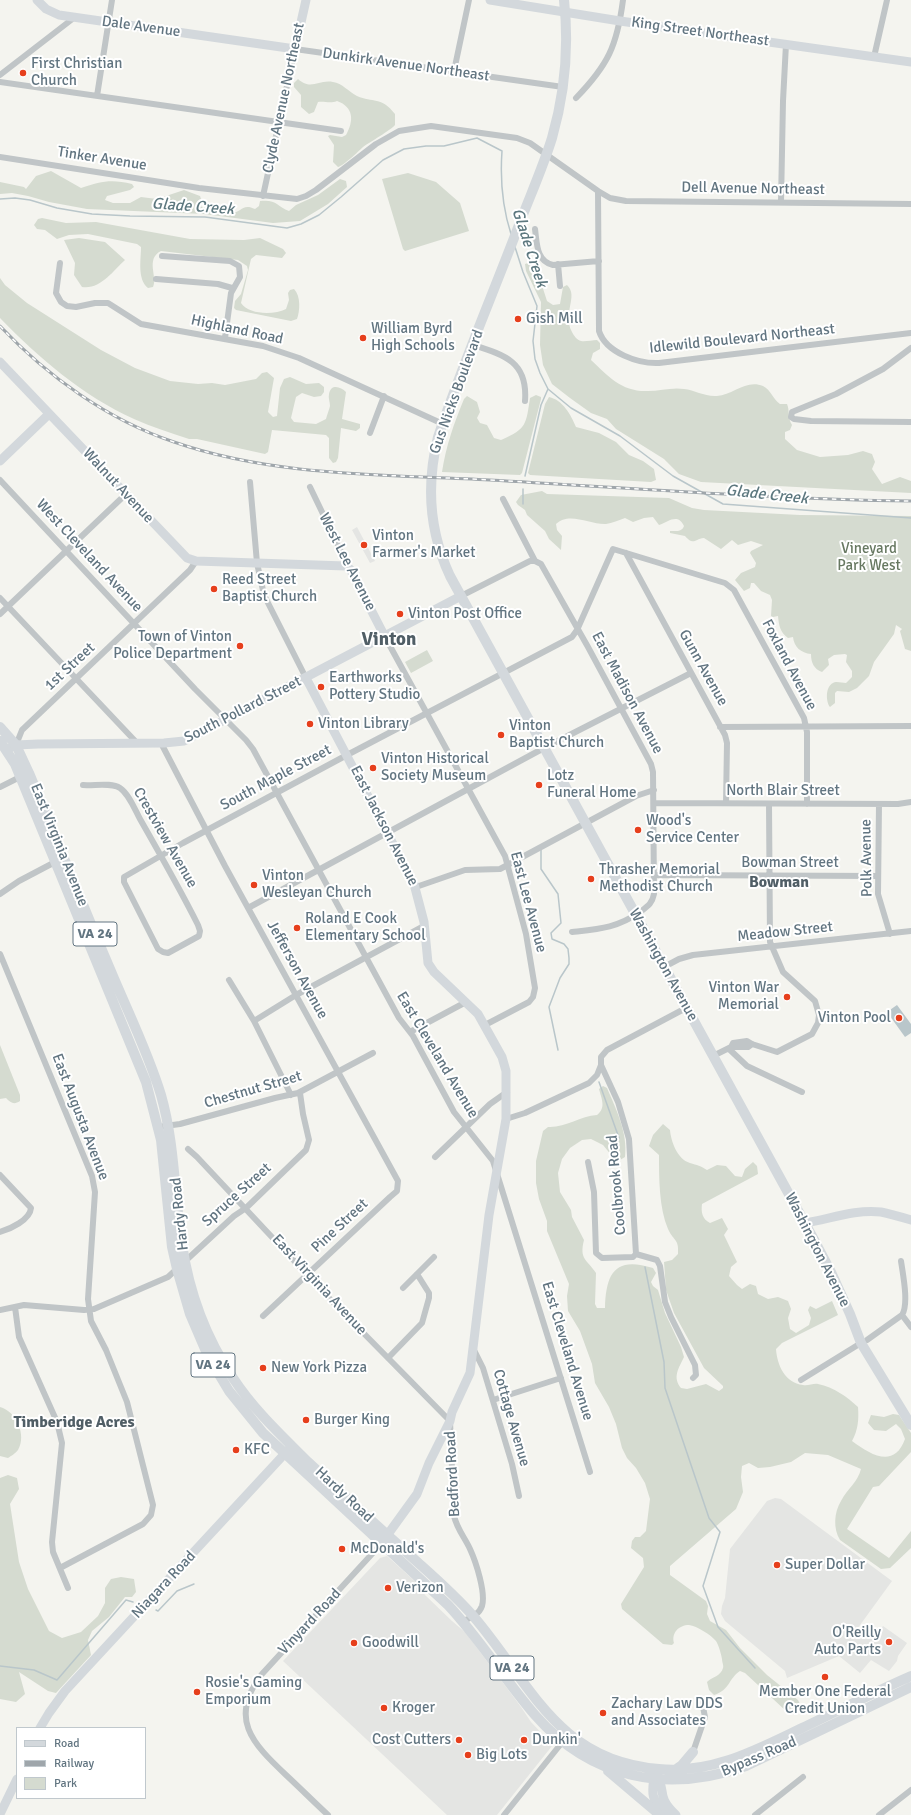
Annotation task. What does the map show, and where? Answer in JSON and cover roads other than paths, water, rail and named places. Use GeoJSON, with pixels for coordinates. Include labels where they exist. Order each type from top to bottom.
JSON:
{"type":"FeatureCollection","features":[{"type":"Feature","properties":{"kind":"main road","name":"Gus Nicks Boulevard"},"geometry":{"type":"LineString","coordinates":[[461,596],[443,561],[434,529],[430,487],[434,454],[443,424],[508,255],[546,153],[558,116],[563,87],[566,50],[564,0]]}},
{"type":"Feature","properties":{"kind":"main road","name":"Washington Avenue"},"geometry":{"type":"LineString","coordinates":[[461,596],[805,1223],[831,1272],[864,1342],[911,1425]]}},
{"type":"Feature","properties":{"kind":"main road","name":"VA 24"},"geometry":{"type":"LineString","coordinates":[[0,727],[11,747]]}},
{"type":"Feature","properties":{"kind":"main road","name":"VA 24"},"geometry":{"type":"LineString","coordinates":[[0,741],[11,747]]}},
{"type":"Feature","properties":{"kind":"main road","name":"East Virginia Avenue"},"geometry":{"type":"LineString","coordinates":[[11,747],[59,860],[152,1070],[163,1126]]}},
{"type":"Feature","properties":{"kind":"main road","name":"Hardy Road"},"geometry":{"type":"LineString","coordinates":[[163,1126],[185,1260],[198,1308],[221,1359],[256,1409],[288,1449]]}},
{"type":"Feature","properties":{"kind":"main road","name":"Hardy Road"},"geometry":{"type":"LineString","coordinates":[[163,1126],[164,1166],[172,1247],[176,1269],[192,1321],[208,1356],[220,1377],[250,1418],[288,1449],[385,1539],[463,1621],[534,1714],[598,1764]]}},
{"type":"Feature","properties":{"kind":"main road","name":"Washington Avenue"},"geometry":{"type":"LineString","coordinates":[[864,1342],[911,1413]]}},
{"type":"Feature","properties":{"kind":"main road","name":"Hardy Road"},"geometry":{"type":"LineString","coordinates":[[385,1539],[443,1586],[474,1617],[537,1702],[566,1738],[615,1760],[657,1776]]}},
{"type":"Feature","properties":{"kind":"main road","name":"Bypass Road"},"geometry":{"type":"LineString","coordinates":[[657,1776],[676,1770],[703,1768],[718,1765],[748,1754],[911,1676]]}},
{"type":"Feature","properties":{"kind":"main road","name":"Bypass Road"},"geometry":{"type":"LineString","coordinates":[[598,1764],[622,1773],[700,1779],[746,1766],[911,1687]]}},
{"type":"Feature","properties":{"kind":"main road"},"geometry":{"type":"LineString","coordinates":[[693,1752],[696,1763],[703,1768]]}},
{"type":"Feature","properties":{"kind":"main road"},"geometry":{"type":"LineString","coordinates":[[676,1770],[693,1752]]}},
{"type":"Feature","properties":{"kind":"main road"},"geometry":{"type":"LineString","coordinates":[[598,1764],[660,1815]]}},
{"type":"Feature","properties":{"kind":"street","name":"Dale Avenue"},"geometry":{"type":"LineString","coordinates":[[37,0],[52,12],[75,18],[249,42]]}},
{"type":"Feature","properties":{"kind":"street"},"geometry":{"type":"LineString","coordinates":[[97,96],[112,0]]}},
{"type":"Feature","properties":{"kind":"street","name":"Clyde Avenue Northeast"},"geometry":{"type":"LineString","coordinates":[[263,196],[306,0]]}},
{"type":"Feature","properties":{"kind":"street"},"geometry":{"type":"LineString","coordinates":[[454,71],[469,0]]}},
{"type":"Feature","properties":{"kind":"street","name":"King Street Northeast"},"geometry":{"type":"LineString","coordinates":[[490,0],[620,21],[911,62]]}},
{"type":"Feature","properties":{"kind":"street"},"geometry":{"type":"LineString","coordinates":[[576,98],[594,80],[606,62],[613,46],[620,21],[623,0]]}},
{"type":"Feature","properties":{"kind":"street"},"geometry":{"type":"LineString","coordinates":[[874,57],[887,0]]}},
{"type":"Feature","properties":{"kind":"street"},"geometry":{"type":"LineString","coordinates":[[0,74],[75,18]]}},
{"type":"Feature","properties":{"kind":"street","name":"Dunkirk Avenue Northeast"},"geometry":{"type":"LineString","coordinates":[[249,42],[563,87]]}},
{"type":"Feature","properties":{"kind":"street"},"geometry":{"type":"LineString","coordinates":[[781,202],[786,44]]}},
{"type":"Feature","properties":{"kind":"street"},"geometry":{"type":"LineString","coordinates":[[0,82],[341,131]]}},
{"type":"Feature","properties":{"kind":"street","name":"Tinker Avenue"},"geometry":{"type":"LineString","coordinates":[[0,157],[200,188],[297,199],[306,196],[385,138],[399,130],[408,128],[431,126],[517,138],[530,143],[546,153]]}},
{"type":"Feature","properties":{"kind":"street"},"geometry":{"type":"LineString","coordinates":[[546,153],[598,191]]}},
{"type":"Feature","properties":{"kind":"street","name":"Dell Avenue Northeast"},"geometry":{"type":"LineString","coordinates":[[598,191],[617,200],[911,204]]}},
{"type":"Feature","properties":{"kind":"street","name":"Idlewild Boulevard Northeast"},"geometry":{"type":"LineString","coordinates":[[598,191],[598,313],[600,336],[609,346],[617,351],[644,362],[676,361],[911,333]]}},
{"type":"Feature","properties":{"kind":"street"},"geometry":{"type":"LineString","coordinates":[[535,228],[541,258],[548,264],[599,261]]}},
{"type":"Feature","properties":{"kind":"street"},"geometry":{"type":"LineString","coordinates":[[162,256],[230,261],[237,263],[239,266],[240,277],[232,288],[225,338]]}},
{"type":"Feature","properties":{"kind":"street","name":"Highland Road"},"geometry":{"type":"LineString","coordinates":[[60,263],[56,293],[62,302],[67,306],[76,307],[95,303],[108,304],[141,324],[225,338],[278,350],[384,396],[443,424]]}},
{"type":"Feature","properties":{"kind":"street"},"geometry":{"type":"LineString","coordinates":[[558,264],[560,286]]}},
{"type":"Feature","properties":{"kind":"street"},"geometry":{"type":"LineString","coordinates":[[156,279],[218,284],[232,288]]}},
{"type":"Feature","properties":{"kind":"street"},"geometry":{"type":"LineString","coordinates":[[473,345],[502,354],[510,359],[517,368],[526,388],[525,401]]}},
{"type":"Feature","properties":{"kind":"street"},"geometry":{"type":"LineString","coordinates":[[911,348],[893,363],[862,381],[819,402],[792,412],[792,418],[799,420],[911,422]]}},
{"type":"Feature","properties":{"kind":"street","name":"Walnut Avenue"},"geometry":{"type":"LineString","coordinates":[[0,362],[187,558],[196,560],[346,566],[350,569]]}},
{"type":"Feature","properties":{"kind":"street"},"geometry":{"type":"LineString","coordinates":[[370,433],[384,396]]}},
{"type":"Feature","properties":{"kind":"street"},"geometry":{"type":"LineString","coordinates":[[0,461],[49,414]]}},
{"type":"Feature","properties":{"kind":"street","name":"West Cleveland Avenue"},"geometry":{"type":"LineString","coordinates":[[0,480],[226,720]]}},
{"type":"Feature","properties":{"kind":"street"},"geometry":{"type":"LineString","coordinates":[[250,482],[257,563],[264,595],[306,678]]}},
{"type":"Feature","properties":{"kind":"street","name":"West Lee Avenue"},"geometry":{"type":"LineString","coordinates":[[310,487],[385,637]]}},
{"type":"Feature","properties":{"kind":"street"},"geometry":{"type":"LineString","coordinates":[[0,614],[126,494]]}},
{"type":"Feature","properties":{"kind":"street","name":"East Madison Avenue"},"geometry":{"type":"LineString","coordinates":[[503,500],[535,561],[541,564],[578,630],[651,764],[653,772],[654,894],[651,903],[647,908],[629,920],[614,926],[572,932]]}},
{"type":"Feature","properties":{"kind":"street"},"geometry":{"type":"LineString","coordinates":[[578,630],[613,549],[626,553]]}},
{"type":"Feature","properties":{"kind":"street","name":"Foxland Avenue"},"geometry":{"type":"LineString","coordinates":[[626,553],[725,583],[734,590],[804,718],[806,726],[806,804]]}},
{"type":"Feature","properties":{"kind":"street","name":"Gunn Avenue"},"geometry":{"type":"LineString","coordinates":[[626,553],[720,727],[727,743],[726,803]]}},
{"type":"Feature","properties":{"kind":"street","name":"1st Street"},"geometry":{"type":"LineString","coordinates":[[11,747],[22,730],[135,624],[190,570],[196,560]]}},
{"type":"Feature","properties":{"kind":"street"},"geometry":{"type":"LineString","coordinates":[[461,596],[530,561],[535,561]]}},
{"type":"Feature","properties":{"kind":"street","name":"South Pollard Street"},"geometry":{"type":"LineString","coordinates":[[11,747],[161,743],[184,741],[461,596]]}},
{"type":"Feature","properties":{"kind":"street"},"geometry":{"type":"LineString","coordinates":[[0,598],[137,743]]}},
{"type":"Feature","properties":{"kind":"street","name":"South Maple Street"},"geometry":{"type":"LineString","coordinates":[[199,936],[168,953],[158,949],[123,880],[124,877],[276,793],[551,646],[562,643],[578,630]]}},
{"type":"Feature","properties":{"kind":"street","name":"East Lee Avenue"},"geometry":{"type":"LineString","coordinates":[[385,637],[508,864],[526,934],[535,988],[533,997],[528,1002],[485,1025]]}},
{"type":"Feature","properties":{"kind":"street"},"geometry":{"type":"LineString","coordinates":[[248,908],[544,748],[691,673]]}},
{"type":"Feature","properties":{"kind":"street","name":"East Jackson Avenue"},"geometry":{"type":"LineString","coordinates":[[306,678],[416,887],[424,926],[426,958],[430,967],[478,1014],[505,1065],[507,1092],[506,1119],[496,1172]]}},
{"type":"Feature","properties":{"kind":"street","name":"East Cleveland Avenue"},"geometry":{"type":"LineString","coordinates":[[226,720],[250,745],[365,957],[399,1018],[410,1032],[454,1112],[465,1128],[493,1161],[590,1472]]}},
{"type":"Feature","properties":{"kind":"street"},"geometry":{"type":"LineString","coordinates":[[720,727],[806,726],[863,728],[911,726]]}},
{"type":"Feature","properties":{"kind":"street","name":"Jefferson Avenue"},"geometry":{"type":"LineString","coordinates":[[161,743],[248,908],[390,1165],[398,1181],[398,1187]]}},
{"type":"Feature","properties":{"kind":"street"},"geometry":{"type":"LineString","coordinates":[[0,787],[24,775]]}},
{"type":"Feature","properties":{"kind":"street","name":"Crestview Avenue"},"geometry":{"type":"LineString","coordinates":[[84,785],[112,785],[122,790],[161,856],[198,924],[200,931],[199,936]]}},
{"type":"Feature","properties":{"kind":"street"},"geometry":{"type":"LineString","coordinates":[[416,887],[465,870],[496,869],[636,796],[654,790]]}},
{"type":"Feature","properties":{"kind":"street","name":"North Blair Street"},"geometry":{"type":"LineString","coordinates":[[654,803],[898,804],[911,802]]}},
{"type":"Feature","properties":{"kind":"street"},"geometry":{"type":"LineString","coordinates":[[713,1056],[730,1048],[748,1047],[752,1044],[777,1052],[812,1034],[818,1023],[819,1015],[814,1001],[783,972],[770,940],[768,876],[769,804]]}},
{"type":"Feature","properties":{"kind":"street","name":"Polk Avenue"},"geometry":{"type":"LineString","coordinates":[[879,804],[878,876],[880,901],[890,934]]}},
{"type":"Feature","properties":{"kind":"street"},"geometry":{"type":"LineString","coordinates":[[0,894],[19,881],[59,860]]}},
{"type":"Feature","properties":{"kind":"street","name":"Bowman Street"},"geometry":{"type":"LineString","coordinates":[[654,876],[878,876]]}},
{"type":"Feature","properties":{"kind":"street"},"geometry":{"type":"LineString","coordinates":[[254,1021],[296,995],[424,926]]}},
{"type":"Feature","properties":{"kind":"street","name":"Meadow Street"},"geometry":{"type":"LineString","coordinates":[[664,967],[686,956],[911,931]]}},
{"type":"Feature","properties":{"kind":"street","name":"East Augusta Avenue"},"geometry":{"type":"LineString","coordinates":[[0,954],[93,1180],[94,1192],[88,1300],[89,1310],[91,1321],[111,1362],[127,1402],[153,1510],[149,1519],[138,1528],[60,1568]]}},
{"type":"Feature","properties":{"kind":"street"},"geometry":{"type":"LineString","coordinates":[[228,980],[254,1021],[291,1095]]}},
{"type":"Feature","properties":{"kind":"street"},"geometry":{"type":"LineString","coordinates":[[410,1032],[466,1002]]}},
{"type":"Feature","properties":{"kind":"street"},"geometry":{"type":"LineString","coordinates":[[506,1119],[525,1113],[589,1083],[597,1075],[601,1065],[601,1057],[607,1050],[686,1008]]}},
{"type":"Feature","properties":{"kind":"street"},"geometry":{"type":"LineString","coordinates":[[730,1048],[747,1066],[802,1092]]}},
{"type":"Feature","properties":{"kind":"street","name":"Chestnut Street"},"geometry":{"type":"LineString","coordinates":[[163,1126],[300,1093],[372,1053]]}},
{"type":"Feature","properties":{"kind":"street","name":"Coolbrook Road"},"geometry":{"type":"LineString","coordinates":[[601,1065],[618,1102],[629,1139],[636,1254]]}},
{"type":"Feature","properties":{"kind":"street"},"geometry":{"type":"LineString","coordinates":[[435,1157],[490,1104],[507,1092]]}},
{"type":"Feature","properties":{"kind":"street","name":"Spruce Street"},"geometry":{"type":"LineString","coordinates":[[0,1310],[33,1306],[89,1310],[102,1307],[168,1276],[203,1246],[234,1216],[246,1208],[302,1154],[309,1143],[300,1093]]}},
{"type":"Feature","properties":{"kind":"street","name":"East Virginia Avenue"},"geometry":{"type":"LineString","coordinates":[[188,1149],[198,1157],[307,1275],[450,1422]]}},
{"type":"Feature","properties":{"kind":"street"},"geometry":{"type":"LineString","coordinates":[[588,1162],[594,1192],[596,1253],[602,1258],[633,1257],[636,1254],[654,1258],[659,1263],[663,1292],[671,1317],[695,1365],[696,1375],[693,1378]]}},
{"type":"Feature","properties":{"kind":"street","name":"Bedford Road"},"geometry":{"type":"LineString","coordinates":[[474,1617],[482,1606],[482,1598],[475,1559],[459,1531],[454,1516],[450,1422],[452,1412],[470,1373],[496,1172]]}},
{"type":"Feature","properties":{"kind":"street"},"geometry":{"type":"LineString","coordinates":[[0,1175],[29,1205],[30,1211],[24,1218],[12,1227],[0,1232]]}},
{"type":"Feature","properties":{"kind":"street","name":"Pine Street"},"geometry":{"type":"LineString","coordinates":[[263,1316],[390,1197],[398,1187]]}},
{"type":"Feature","properties":{"kind":"street"},"geometry":{"type":"LineString","coordinates":[[805,1223],[846,1214],[871,1212],[893,1215],[911,1220]]}},
{"type":"Feature","properties":{"kind":"street"},"geometry":{"type":"LineString","coordinates":[[403,1288],[434,1257]]}},
{"type":"Feature","properties":{"kind":"street"},"geometry":{"type":"LineString","coordinates":[[801,1380],[864,1342],[902,1316],[904,1311],[905,1293],[901,1261]]}},
{"type":"Feature","properties":{"kind":"street"},"geometry":{"type":"LineString","coordinates":[[388,1358],[422,1323],[429,1293],[417,1274]]}},
{"type":"Feature","properties":{"kind":"street"},"geometry":{"type":"LineString","coordinates":[[15,1307],[19,1337],[60,1431],[62,1452],[52,1542],[53,1552],[68,1588]]}},
{"type":"Feature","properties":{"kind":"street"},"geometry":{"type":"LineString","coordinates":[[902,1316],[911,1327]]}},
{"type":"Feature","properties":{"kind":"street","name":"Cottage Avenue"},"geometry":{"type":"LineString","coordinates":[[474,1350],[483,1368],[493,1400],[512,1464],[519,1496]]}},
{"type":"Feature","properties":{"kind":"street"},"geometry":{"type":"LineString","coordinates":[[493,1400],[561,1378]]}},
{"type":"Feature","properties":{"kind":"street","name":"Vinyard Road"},"geometry":{"type":"LineString","coordinates":[[328,1815],[257,1746],[249,1730],[246,1705],[251,1690],[262,1674],[385,1539],[417,1494],[429,1463],[450,1422]]}},
{"type":"Feature","properties":{"kind":"street","name":"Niagara Road"},"geometry":{"type":"LineString","coordinates":[[40,1727],[48,1712],[65,1691],[288,1449]]}},
{"type":"Feature","properties":{"kind":"street"},"geometry":{"type":"LineString","coordinates":[[463,1621],[474,1617]]}},
{"type":"Feature","properties":{"kind":"street"},"geometry":{"type":"LineString","coordinates":[[693,1752],[705,1717],[702,1702]]}},
{"type":"Feature","properties":{"kind":"street"},"geometry":{"type":"LineString","coordinates":[[504,1815],[566,1738]]}},
{"type":"Feature","properties":{"kind":"street"},"geometry":{"type":"LineString","coordinates":[[657,1776],[652,1795],[658,1808],[665,1815]]}},
{"type":"Feature","properties":{"kind":"street"},"geometry":{"type":"LineString","coordinates":[[657,1776],[662,1798],[668,1808],[676,1815]]}},
{"type":"Feature","properties":{"kind":"street"},"geometry":{"type":"LineString","coordinates":[[755,1815],[803,1777]]}},
{"type":"Feature","properties":{"kind":"street"},"geometry":{"type":"LineString","coordinates":[[0,1814],[16,1781]]}},
{"type":"Feature","properties":{"kind":"street"},"geometry":{"type":"LineString","coordinates":[[879,1815],[911,1790]]}},
{"type":"Feature","properties":{"kind":"waterway","name":"Glade Creek"},"geometry":{"type":"LineString","coordinates":[[0,199],[15,198],[30,200],[57,208],[92,214],[205,217],[287,228],[301,224],[319,215],[383,160],[404,149],[426,146],[444,146],[477,138],[502,151],[502,192],[511,234]]}},
{"type":"Feature","properties":{"kind":"waterway","name":"Glade Creek"},"geometry":{"type":"LineString","coordinates":[[515,247],[523,272],[537,306],[533,341],[535,359],[548,389],[571,408],[620,436],[673,476],[723,504],[911,518]]}},
{"type":"Feature","properties":{"kind":"waterway"},"geometry":{"type":"LineString","coordinates":[[525,476],[541,405],[548,389]]}},
{"type":"Feature","properties":{"kind":"waterway"},"geometry":{"type":"LineString","coordinates":[[523,489],[523,504]]}},
{"type":"Feature","properties":{"kind":"waterway"},"geometry":{"type":"LineString","coordinates":[[541,850],[541,869],[558,894],[561,923],[551,933],[552,939],[564,944],[568,949],[569,958],[569,964],[560,978],[549,1007],[558,1050]]}},
{"type":"Feature","properties":{"kind":"waterway"},"geometry":{"type":"LineString","coordinates":[[599,1082],[619,1138]]}},
{"type":"Feature","properties":{"kind":"waterway"},"geometry":{"type":"LineString","coordinates":[[645,1267],[664,1362],[665,1388],[709,1518],[720,1532],[703,1586],[718,1627],[755,1668]]}},
{"type":"Feature","properties":{"kind":"waterway"},"geometry":{"type":"LineString","coordinates":[[156,1610],[158,1611],[177,1591],[194,1584]]}},
{"type":"Feature","properties":{"kind":"waterway"},"geometry":{"type":"LineString","coordinates":[[0,1666],[34,1670],[57,1680],[126,1600],[133,1602]]}},
{"type":"Feature","properties":{"kind":"railway"},"geometry":{"type":"LineString","coordinates":[[0,326],[58,379],[102,409],[126,422],[174,442],[251,462],[290,468],[370,475],[490,480],[753,496],[911,501]]}},
{"type":"Feature","properties":{"kind":"place","name":"First Christian Church"},"geometry":{"type":"Point","coordinates":[23,73]}},
{"type":"Feature","properties":{"kind":"place","name":"Gish Mill"},"geometry":{"type":"Point","coordinates":[518,319]}},
{"type":"Feature","properties":{"kind":"place","name":"William Byrd High Schools"},"geometry":{"type":"Point","coordinates":[363,338]}},
{"type":"Feature","properties":{"kind":"place","name":"Vinton Farmer's Market"},"geometry":{"type":"Point","coordinates":[364,545]}},
{"type":"Feature","properties":{"kind":"place","name":"Reed Street Baptist Church"},"geometry":{"type":"Point","coordinates":[214,589]}},
{"type":"Feature","properties":{"kind":"place","name":"Vinton Post Office"},"geometry":{"type":"Point","coordinates":[400,614]}},
{"type":"Feature","properties":{"kind":"place","name":"Town of Vinton Police Department"},"geometry":{"type":"Point","coordinates":[240,646]}},
{"type":"Feature","properties":{"kind":"place","name":"Earthworks Pottery Studio"},"geometry":{"type":"Point","coordinates":[321,687]}},
{"type":"Feature","properties":{"kind":"place","name":"Vinton Library"},"geometry":{"type":"Point","coordinates":[310,724]}},
{"type":"Feature","properties":{"kind":"place","name":"Vinton Baptist Church"},"geometry":{"type":"Point","coordinates":[501,735]}},
{"type":"Feature","properties":{"kind":"place","name":"Vinton Historical Society Museum"},"geometry":{"type":"Point","coordinates":[373,768]}},
{"type":"Feature","properties":{"kind":"place","name":"Lotz Funeral Home"},"geometry":{"type":"Point","coordinates":[539,785]}},
{"type":"Feature","properties":{"kind":"place","name":"Wood's Service Center"},"geometry":{"type":"Point","coordinates":[638,830]}},
{"type":"Feature","properties":{"kind":"place","name":"Thrasher Memorial Methodist Church"},"geometry":{"type":"Point","coordinates":[591,879]}},
{"type":"Feature","properties":{"kind":"place","name":"Vinton Wesleyan Church"},"geometry":{"type":"Point","coordinates":[254,885]}},
{"type":"Feature","properties":{"kind":"place","name":"Roland E Cook Elementary School"},"geometry":{"type":"Point","coordinates":[297,928]}},
{"type":"Feature","properties":{"kind":"place","name":"Vinton War Memorial"},"geometry":{"type":"Point","coordinates":[787,997]}},
{"type":"Feature","properties":{"kind":"place","name":"Vinton Pool"},"geometry":{"type":"Point","coordinates":[899,1018]}},
{"type":"Feature","properties":{"kind":"place","name":"New York Pizza"},"geometry":{"type":"Point","coordinates":[263,1368]}},
{"type":"Feature","properties":{"kind":"place","name":"Burger King"},"geometry":{"type":"Point","coordinates":[306,1420]}},
{"type":"Feature","properties":{"kind":"place","name":"KFC"},"geometry":{"type":"Point","coordinates":[236,1450]}},
{"type":"Feature","properties":{"kind":"place","name":"McDonald's"},"geometry":{"type":"Point","coordinates":[342,1549]}},
{"type":"Feature","properties":{"kind":"place","name":"Super Dollar"},"geometry":{"type":"Point","coordinates":[777,1565]}},
{"type":"Feature","properties":{"kind":"place","name":"Verizon"},"geometry":{"type":"Point","coordinates":[388,1588]}},
{"type":"Feature","properties":{"kind":"place","name":"O'Reilly Auto Parts"},"geometry":{"type":"Point","coordinates":[889,1642]}},
{"type":"Feature","properties":{"kind":"place","name":"Goodwill"},"geometry":{"type":"Point","coordinates":[354,1643]}},
{"type":"Feature","properties":{"kind":"place","name":"Member One Federal Credit Union"},"geometry":{"type":"Point","coordinates":[825,1677]}},
{"type":"Feature","properties":{"kind":"place","name":"Rosie's Gaming Emporium"},"geometry":{"type":"Point","coordinates":[197,1692]}},
{"type":"Feature","properties":{"kind":"place","name":"Kroger"},"geometry":{"type":"Point","coordinates":[384,1708]}},
{"type":"Feature","properties":{"kind":"place","name":"Zachary Law DDS and Associates"},"geometry":{"type":"Point","coordinates":[603,1713]}},
{"type":"Feature","properties":{"kind":"place","name":"Cost Cutters"},"geometry":{"type":"Point","coordinates":[459,1740]}},
{"type":"Feature","properties":{"kind":"place","name":"Dunkin'"},"geometry":{"type":"Point","coordinates":[524,1740]}},
{"type":"Feature","properties":{"kind":"place","name":"Big Lots"},"geometry":{"type":"Point","coordinates":[468,1755]}},
{"type":"Feature","properties":{"kind":"district","name":"Vinton"},"geometry":{"type":"Point","coordinates":[389,640]}},
{"type":"Feature","properties":{"kind":"district","name":"Bowman"},"geometry":{"type":"Point","coordinates":[779,883]}},
{"type":"Feature","properties":{"kind":"district","name":"Timberidge Acres"},"geometry":{"type":"Point","coordinates":[74,1423]}},
{"type":"Feature","properties":{"kind":"park label","name":"Vineyard Park West"},"geometry":{"type":"Point","coordinates":[869,558]}}]}
